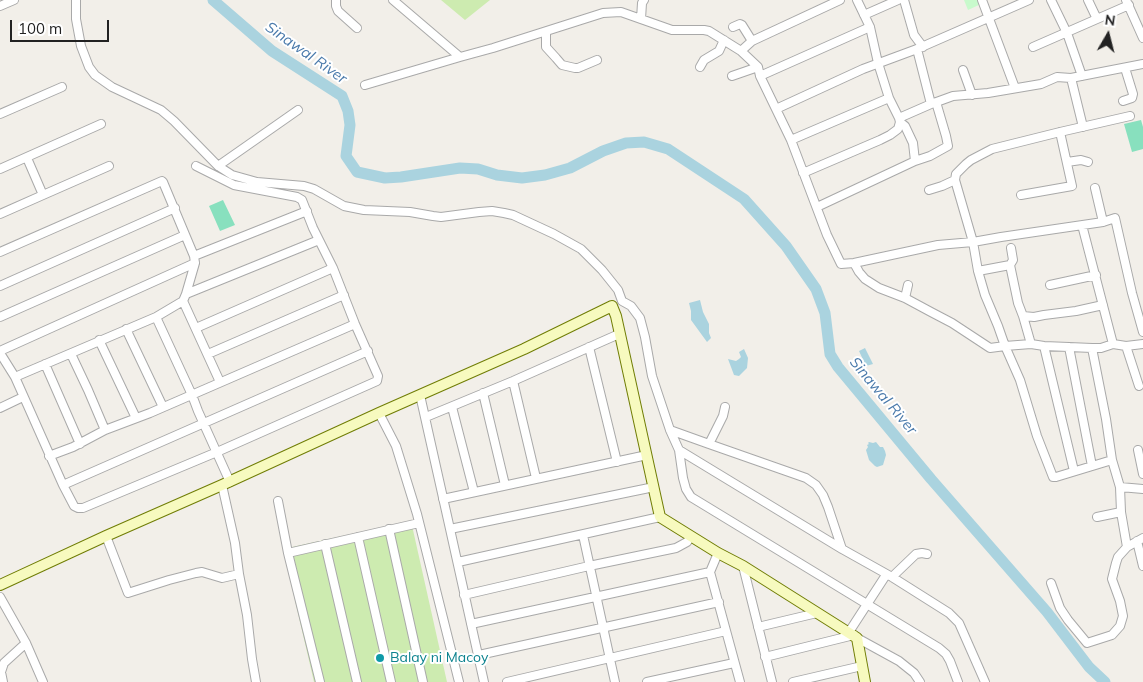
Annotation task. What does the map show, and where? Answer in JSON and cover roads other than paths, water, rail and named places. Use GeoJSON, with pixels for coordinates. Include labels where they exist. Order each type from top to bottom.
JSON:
{"type":"FeatureCollection","features":[{"type":"Feature","properties":{"kind":"street"},"geometry":{"type":"LineString","coordinates":[[0,6],[14,0]]}},
{"type":"Feature","properties":{"kind":"street"},"geometry":{"type":"LineString","coordinates":[[76,0],[76,19],[81,46],[89,67],[95,75],[112,87],[161,110],[218,166],[232,174],[257,182],[304,186],[314,189],[344,206],[364,210],[410,212],[442,217],[492,211],[513,215],[581,249],[613,283],[622,301],[630,306],[640,318],[652,376],[670,430],[679,450],[683,478],[689,494],[695,500],[939,648],[950,660],[958,682]]}},
{"type":"Feature","properties":{"kind":"street"},"geometry":{"type":"LineString","coordinates":[[336,0],[338,11],[357,28]]}},
{"type":"Feature","properties":{"kind":"street"},"geometry":{"type":"LineString","coordinates":[[393,0],[460,57]]}},
{"type":"Feature","properties":{"kind":"street"},"geometry":{"type":"LineString","coordinates":[[641,19],[642,3],[644,0]]}},
{"type":"Feature","properties":{"kind":"street"},"geometry":{"type":"LineString","coordinates":[[741,52],[752,41],[840,0]]}},
{"type":"Feature","properties":{"kind":"street"},"geometry":{"type":"LineString","coordinates":[[857,0],[870,27],[888,98],[913,143],[915,162]]}},
{"type":"Feature","properties":{"kind":"street"},"geometry":{"type":"LineString","coordinates":[[864,15],[898,0]]}},
{"type":"Feature","properties":{"kind":"street"},"geometry":{"type":"LineString","coordinates":[[817,207],[948,146],[904,0]]}},
{"type":"Feature","properties":{"kind":"street"},"geometry":{"type":"LineString","coordinates":[[982,0],[1016,88]]}},
{"type":"Feature","properties":{"kind":"street"},"geometry":{"type":"LineString","coordinates":[[776,109],[841,79],[920,48],[1028,0]]}},
{"type":"Feature","properties":{"kind":"street"},"geometry":{"type":"LineString","coordinates":[[1051,0],[1067,33],[1082,76]]}},
{"type":"Feature","properties":{"kind":"street"},"geometry":{"type":"LineString","coordinates":[[1088,0],[1097,19]]}},
{"type":"Feature","properties":{"kind":"street"},"geometry":{"type":"LineString","coordinates":[[1034,47],[1097,19],[1127,3],[1143,38]]}},
{"type":"Feature","properties":{"kind":"street"},"geometry":{"type":"LineString","coordinates":[[365,85],[546,32],[603,13],[621,12],[672,30],[709,31],[741,52],[758,66],[760,76],[791,140],[802,173],[841,264],[854,264],[938,245],[973,242],[1001,236],[1082,226],[1115,218],[1143,332]]}},
{"type":"Feature","properties":{"kind":"street"},"geometry":{"type":"LineString","coordinates":[[734,27],[742,25],[752,41]]}},
{"type":"Feature","properties":{"kind":"street"},"geometry":{"type":"LineString","coordinates":[[760,76],[870,27]]}},
{"type":"Feature","properties":{"kind":"street"},"geometry":{"type":"LineString","coordinates":[[546,32],[546,48],[562,66],[578,68],[597,60]]}},
{"type":"Feature","properties":{"kind":"street"},"geometry":{"type":"LineString","coordinates":[[700,67],[704,60],[719,51],[724,40]]}},
{"type":"Feature","properties":{"kind":"street"},"geometry":{"type":"LineString","coordinates":[[900,120],[953,96],[988,93],[1041,84],[1057,77],[1072,78],[1143,64]]}},
{"type":"Feature","properties":{"kind":"street"},"geometry":{"type":"LineString","coordinates":[[732,76],[758,66]]}},
{"type":"Feature","properties":{"kind":"street"},"geometry":{"type":"LineString","coordinates":[[1124,101],[1132,98],[1133,94],[1126,68]]}},
{"type":"Feature","properties":{"kind":"street"},"geometry":{"type":"LineString","coordinates":[[963,70],[972,95]]}},
{"type":"Feature","properties":{"kind":"street"},"geometry":{"type":"LineString","coordinates":[[1072,78],[1083,127]]}},
{"type":"Feature","properties":{"kind":"street"},"geometry":{"type":"LineString","coordinates":[[0,114],[62,87]]}},
{"type":"Feature","properties":{"kind":"street"},"geometry":{"type":"LineString","coordinates":[[791,140],[888,98]]}},
{"type":"Feature","properties":{"kind":"street"},"geometry":{"type":"LineString","coordinates":[[218,166],[298,110]]}},
{"type":"Feature","properties":{"kind":"street"},"geometry":{"type":"LineString","coordinates":[[1112,460],[1056,478],[1052,476],[1037,436],[1020,380],[985,296],[978,272],[973,242],[955,180],[956,174],[966,164],[992,149],[1130,116]]}},
{"type":"Feature","properties":{"kind":"street"},"geometry":{"type":"LineString","coordinates":[[802,173],[890,135],[898,129],[900,120]]}},
{"type":"Feature","properties":{"kind":"street"},"geometry":{"type":"LineString","coordinates":[[0,170],[102,124]]}},
{"type":"Feature","properties":{"kind":"street"},"geometry":{"type":"LineString","coordinates":[[1021,195],[1072,186],[1060,132]]}},
{"type":"Feature","properties":{"kind":"street"},"geometry":{"type":"LineString","coordinates":[[27,158],[43,195]]}},
{"type":"Feature","properties":{"kind":"street"},"geometry":{"type":"LineString","coordinates":[[1067,162],[1081,160],[1088,162]]}},
{"type":"Feature","properties":{"kind":"street"},"geometry":{"type":"LineString","coordinates":[[0,214],[109,166]]}},
{"type":"Feature","properties":{"kind":"street"},"geometry":{"type":"LineString","coordinates":[[196,166],[234,184],[297,197],[302,200],[307,211],[313,228],[333,268],[354,324],[368,351],[378,379],[376,382],[217,452],[78,508],[74,506],[62,485],[15,377],[0,352],[194,259],[307,211]]}},
{"type":"Feature","properties":{"kind":"street"},"geometry":{"type":"LineString","coordinates":[[929,190],[955,180]]}},
{"type":"Feature","properties":{"kind":"street"},"geometry":{"type":"LineString","coordinates":[[0,252],[159,181],[163,182],[194,259],[185,298],[220,382]]}},
{"type":"Feature","properties":{"kind":"street"},"geometry":{"type":"LineString","coordinates":[[1095,188],[1103,222]]}},
{"type":"Feature","properties":{"kind":"street"},"geometry":{"type":"LineString","coordinates":[[0,286],[174,208]]}},
{"type":"Feature","properties":{"kind":"street"},"geometry":{"type":"LineString","coordinates":[[1082,226],[1113,344]]}},
{"type":"Feature","properties":{"kind":"street"},"geometry":{"type":"LineString","coordinates":[[0,317],[185,235]]}},
{"type":"Feature","properties":{"kind":"street"},"geometry":{"type":"LineString","coordinates":[[15,377],[156,317],[185,298],[319,240]]}},
{"type":"Feature","properties":{"kind":"street"},"geometry":{"type":"LineString","coordinates":[[1010,248],[1012,260],[1010,265],[1018,302],[1031,344]]}},
{"type":"Feature","properties":{"kind":"street"},"geometry":{"type":"LineString","coordinates":[[854,264],[859,272],[872,284],[905,298],[990,348],[1031,344],[1092,348],[1101,348],[1113,344],[1126,346],[1143,344]]}},
{"type":"Feature","properties":{"kind":"street"},"geometry":{"type":"LineString","coordinates":[[978,272],[1010,265]]}},
{"type":"Feature","properties":{"kind":"street"},"geometry":{"type":"LineString","coordinates":[[196,328],[333,268]]}},
{"type":"Feature","properties":{"kind":"street"},"geometry":{"type":"LineString","coordinates":[[1050,285],[1096,276]]}},
{"type":"Feature","properties":{"kind":"street"},"geometry":{"type":"LineString","coordinates":[[905,298],[908,285]]}},
{"type":"Feature","properties":{"kind":"street"},"geometry":{"type":"LineString","coordinates":[[208,354],[344,295]]}},
{"type":"Feature","properties":{"kind":"street"},"geometry":{"type":"LineString","coordinates":[[0,585],[524,349],[622,301]]}},
{"type":"Feature","properties":{"kind":"street"},"geometry":{"type":"LineString","coordinates":[[1023,316],[1034,318],[1103,305]]}},
{"type":"Feature","properties":{"kind":"street"},"geometry":{"type":"LineString","coordinates":[[612,306],[616,316],[660,516],[853,635],[899,661],[914,673],[920,682]]}},
{"type":"Feature","properties":{"kind":"street"},"geometry":{"type":"LineString","coordinates":[[156,317],[217,452],[226,483],[256,682]]}},
{"type":"Feature","properties":{"kind":"street"},"geometry":{"type":"LineString","coordinates":[[49,456],[80,444],[105,430],[192,395],[354,324]]}},
{"type":"Feature","properties":{"kind":"street"},"geometry":{"type":"LineString","coordinates":[[126,329],[163,407]]}},
{"type":"Feature","properties":{"kind":"street"},"geometry":{"type":"LineString","coordinates":[[426,417],[619,334]]}},
{"type":"Feature","properties":{"kind":"street"},"geometry":{"type":"LineString","coordinates":[[99,340],[136,418]]}},
{"type":"Feature","properties":{"kind":"street"},"geometry":{"type":"LineString","coordinates":[[1044,346],[1074,471]]}},
{"type":"Feature","properties":{"kind":"street"},"geometry":{"type":"LineString","coordinates":[[1126,346],[1139,386]]}},
{"type":"Feature","properties":{"kind":"street"},"geometry":{"type":"LineString","coordinates":[[589,347],[616,462]]}},
{"type":"Feature","properties":{"kind":"street"},"geometry":{"type":"LineString","coordinates":[[1069,347],[1092,466]]}},
{"type":"Feature","properties":{"kind":"street"},"geometry":{"type":"LineString","coordinates":[[1092,348],[1112,460],[1120,487],[1121,512],[1127,547]]}},
{"type":"Feature","properties":{"kind":"street"},"geometry":{"type":"LineString","coordinates":[[62,485],[368,351]]}},
{"type":"Feature","properties":{"kind":"street"},"geometry":{"type":"LineString","coordinates":[[71,354],[105,430]]}},
{"type":"Feature","properties":{"kind":"street"},"geometry":{"type":"LineString","coordinates":[[46,364],[80,444]]}},
{"type":"Feature","properties":{"kind":"street"},"geometry":{"type":"LineString","coordinates":[[0,373],[9,369]]}},
{"type":"Feature","properties":{"kind":"street"},"geometry":{"type":"LineString","coordinates":[[513,381],[536,478]]}},
{"type":"Feature","properties":{"kind":"street"},"geometry":{"type":"LineString","coordinates":[[483,393],[505,485]]}},
{"type":"Feature","properties":{"kind":"street"},"geometry":{"type":"LineString","coordinates":[[420,395],[484,682]]}},
{"type":"Feature","properties":{"kind":"street"},"geometry":{"type":"LineString","coordinates":[[0,408],[23,397]]}},
{"type":"Feature","properties":{"kind":"street"},"geometry":{"type":"LineString","coordinates":[[452,407],[474,492]]}},
{"type":"Feature","properties":{"kind":"street"},"geometry":{"type":"LineString","coordinates":[[709,444],[723,416],[725,407]]}},
{"type":"Feature","properties":{"kind":"street"},"geometry":{"type":"LineString","coordinates":[[379,413],[396,446],[419,523],[459,682]]}},
{"type":"Feature","properties":{"kind":"street"},"geometry":{"type":"LineString","coordinates":[[670,430],[806,478],[816,485],[823,495],[842,549]]}},
{"type":"Feature","properties":{"kind":"street"},"geometry":{"type":"LineString","coordinates":[[679,450],[949,613],[961,629],[985,682]]}},
{"type":"Feature","properties":{"kind":"street"},"geometry":{"type":"LineString","coordinates":[[1138,450],[1143,474]]}},
{"type":"Feature","properties":{"kind":"street"},"geometry":{"type":"LineString","coordinates":[[443,499],[647,455]]}},
{"type":"Feature","properties":{"kind":"street"},"geometry":{"type":"LineString","coordinates":[[450,529],[654,487]]}},
{"type":"Feature","properties":{"kind":"street"},"geometry":{"type":"LineString","coordinates":[[1120,487],[1143,489]]}},
{"type":"Feature","properties":{"kind":"street"},"geometry":{"type":"LineString","coordinates":[[278,502],[288,553],[320,682]]}},
{"type":"Feature","properties":{"kind":"street"},"geometry":{"type":"LineString","coordinates":[[1097,517],[1121,512]]}},
{"type":"Feature","properties":{"kind":"street"},"geometry":{"type":"LineString","coordinates":[[458,562],[660,516]]}},
{"type":"Feature","properties":{"kind":"street"},"geometry":{"type":"LineString","coordinates":[[288,553],[419,523]]}},
{"type":"Feature","properties":{"kind":"street"},"geometry":{"type":"LineString","coordinates":[[389,529],[423,682]]}},
{"type":"Feature","properties":{"kind":"street"},"geometry":{"type":"LineString","coordinates":[[583,535],[615,682]]}},
{"type":"Feature","properties":{"kind":"street"},"geometry":{"type":"LineString","coordinates":[[106,536],[128,593],[196,573],[202,572],[222,578],[240,574]]}},
{"type":"Feature","properties":{"kind":"street"},"geometry":{"type":"LineString","coordinates":[[464,595],[676,548],[687,542],[691,536]]}},
{"type":"Feature","properties":{"kind":"street"},"geometry":{"type":"LineString","coordinates":[[358,537],[391,682]]}},
{"type":"Feature","properties":{"kind":"street"},"geometry":{"type":"LineString","coordinates":[[1050,583],[1060,608],[1087,643],[1112,635],[1120,626],[1123,616],[1112,579],[1118,557],[1127,547],[1140,540],[1143,566]]}},
{"type":"Feature","properties":{"kind":"street"},"geometry":{"type":"LineString","coordinates":[[325,544],[357,682]]}},
{"type":"Feature","properties":{"kind":"street"},"geometry":{"type":"LineString","coordinates":[[718,553],[710,572],[740,682]]}},
{"type":"Feature","properties":{"kind":"street"},"geometry":{"type":"LineString","coordinates":[[865,682],[853,635],[866,604],[889,576],[916,554],[927,554]]}},
{"type":"Feature","properties":{"kind":"street"},"geometry":{"type":"LineString","coordinates":[[743,566],[772,682]]}},
{"type":"Feature","properties":{"kind":"street"},"geometry":{"type":"LineString","coordinates":[[472,624],[710,572]]}},
{"type":"Feature","properties":{"kind":"street"},"geometry":{"type":"LineString","coordinates":[[0,597],[26,643],[42,682]]}},
{"type":"Feature","properties":{"kind":"street"},"geometry":{"type":"LineString","coordinates":[[478,655],[718,602]]}},
{"type":"Feature","properties":{"kind":"street"},"geometry":{"type":"LineString","coordinates":[[758,627],[817,613]]}},
{"type":"Feature","properties":{"kind":"street"},"geometry":{"type":"LineString","coordinates":[[507,682],[726,631]]}},
{"type":"Feature","properties":{"kind":"street"},"geometry":{"type":"LineString","coordinates":[[765,657],[853,635]]}},
{"type":"Feature","properties":{"kind":"street"},"geometry":{"type":"LineString","coordinates":[[3,682],[1,672],[4,663],[26,643]]}},
{"type":"Feature","properties":{"kind":"street"},"geometry":{"type":"LineString","coordinates":[[647,682],[734,663]]}},
{"type":"Feature","properties":{"kind":"street"},"geometry":{"type":"LineString","coordinates":[[793,682],[862,666]]}},
{"type":"Feature","properties":{"kind":"water"},"geometry":{"type":"Polygon","coordinates":[[[700,300],[709,324],[711,338],[707,342],[691,320],[689,303],[700,300]]]}},
{"type":"Feature","properties":{"kind":"water"},"geometry":{"type":"Polygon","coordinates":[[[865,348],[873,364],[866,366],[859,351],[865,348]]]}},
{"type":"Feature","properties":{"kind":"water"},"geometry":{"type":"Polygon","coordinates":[[[744,349],[748,358],[747,368],[739,376],[734,375],[728,359],[736,361],[741,357],[739,352],[744,349]]]}},
{"type":"Feature","properties":{"kind":"water"},"geometry":{"type":"Polygon","coordinates":[[[869,442],[876,442],[880,447],[883,447],[886,455],[883,465],[877,467],[869,460],[866,450],[869,442]]]}},
{"type":"Feature","properties":{"kind":"waterway","name":"Sinawal River"},"geometry":{"type":"LineString","coordinates":[[213,0],[272,51],[342,96],[348,111],[350,125],[346,156],[357,172],[385,178],[460,168],[478,169],[497,175],[522,178],[545,175],[570,168],[603,151],[626,143],[644,142],[668,149],[744,199],[786,246],[816,289],[825,313],[830,354],[838,367],[931,479],[1047,612],[1089,667],[1105,682]]}},
{"type":"Feature","properties":{"kind":"place","name":"Balay ni Macoy"},"geometry":{"type":"Point","coordinates":[380,658]}}]}
